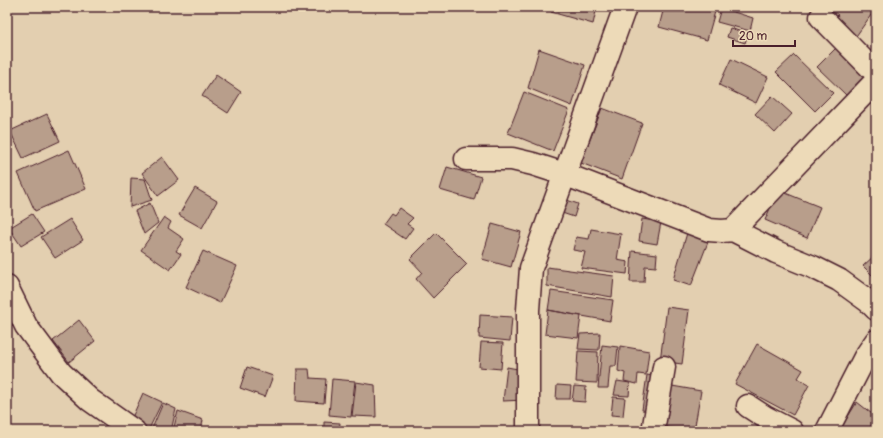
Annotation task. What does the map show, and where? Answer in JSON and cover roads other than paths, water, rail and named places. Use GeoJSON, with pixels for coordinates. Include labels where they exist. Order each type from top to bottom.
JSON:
{"type":"FeatureCollection","features":[{"type":"Feature","properties":{"kind":"street"},"geometry":{"type":"LineString","coordinates":[[528,431],[528,310],[531,268],[625,7]]}},
{"type":"Feature","properties":{"kind":"street"},"geometry":{"type":"LineString","coordinates":[[821,17],[876,73]]}},
{"type":"Feature","properties":{"kind":"street"},"geometry":{"type":"LineString","coordinates":[[734,230],[876,81]]}},
{"type":"Feature","properties":{"kind":"street"},"geometry":{"type":"LineString","coordinates":[[466,159],[512,159],[533,164],[564,174],[709,230],[734,230],[776,252],[813,267],[839,280],[868,301],[876,309]]}},
{"type":"Feature","properties":{"kind":"street"},"geometry":{"type":"LineString","coordinates":[[7,287],[26,326],[62,373],[90,400],[134,431]]}},
{"type":"Feature","properties":{"kind":"street"},"geometry":{"type":"LineString","coordinates":[[827,431],[865,357],[876,341]]}},
{"type":"Feature","properties":{"kind":"street"},"geometry":{"type":"LineString","coordinates":[[653,431],[664,367]]}},
{"type":"Feature","properties":{"kind":"street"},"geometry":{"type":"LineString","coordinates":[[748,406],[792,431]]}}]}
